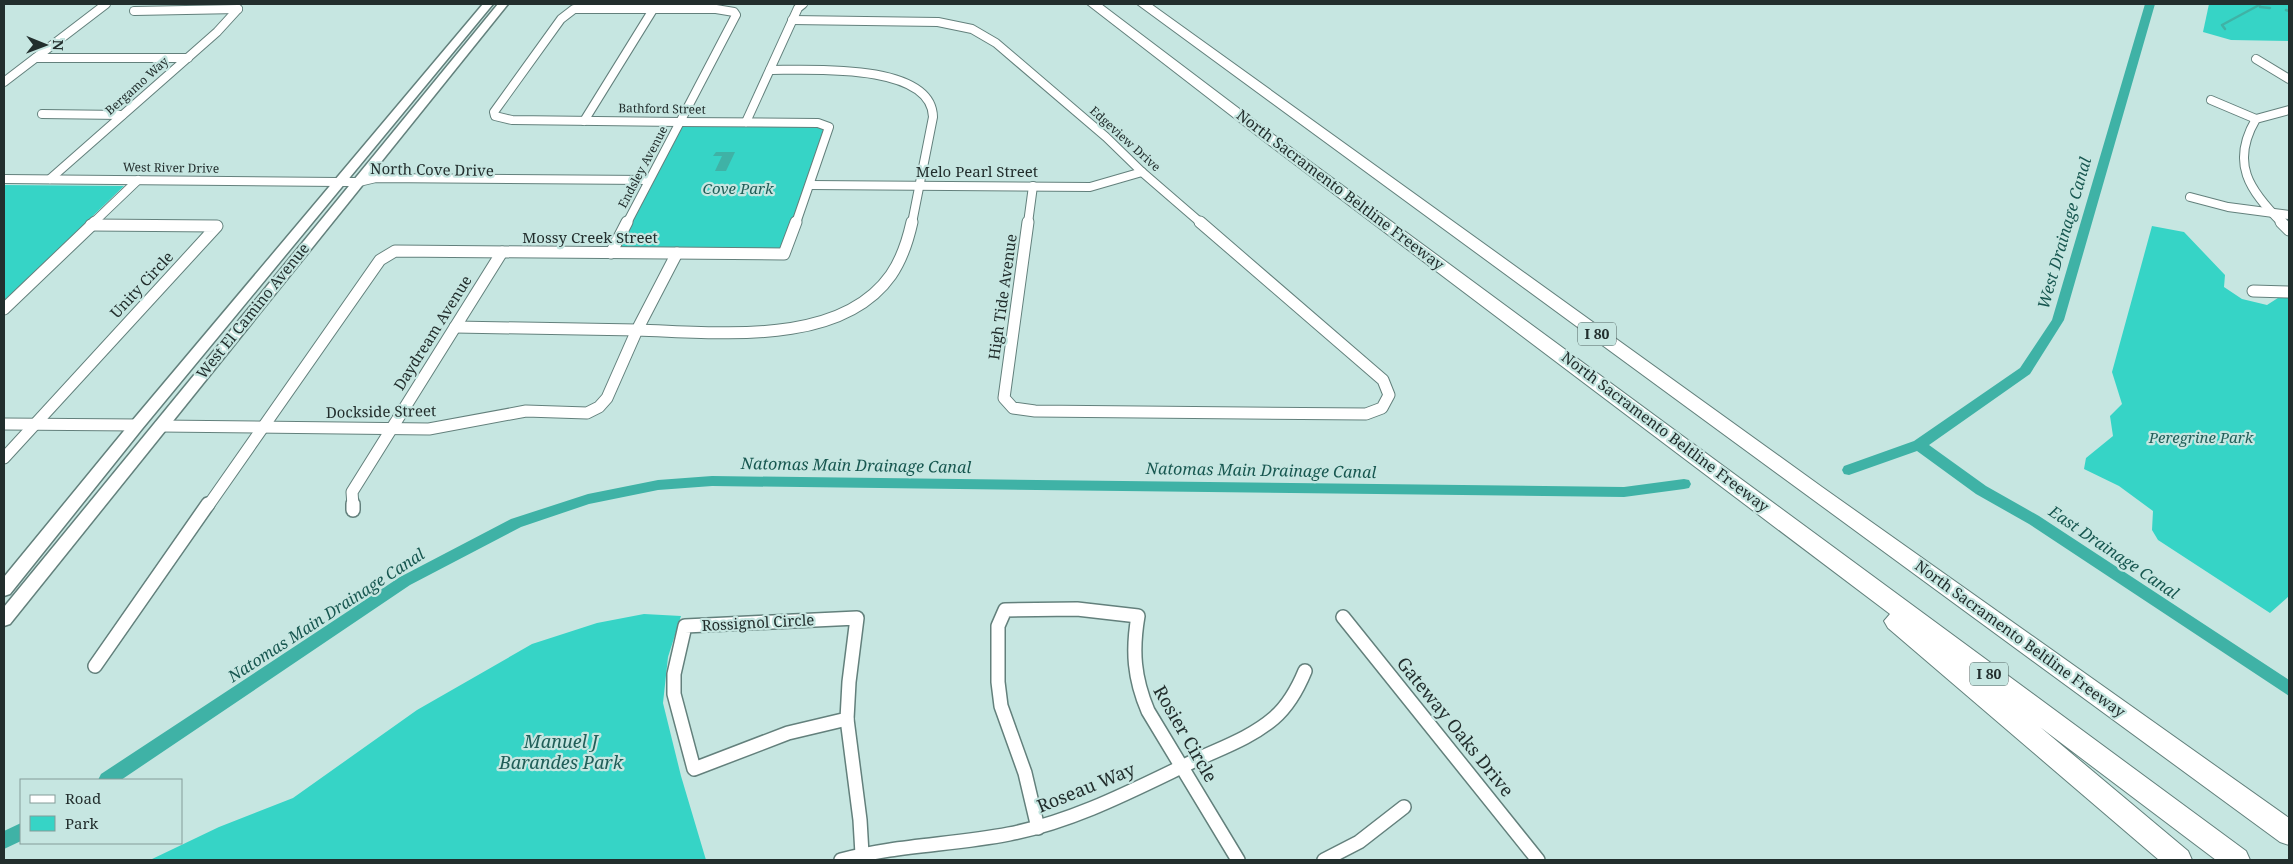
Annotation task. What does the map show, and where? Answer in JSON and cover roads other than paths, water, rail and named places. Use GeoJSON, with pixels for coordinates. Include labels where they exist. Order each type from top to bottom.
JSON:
{"type":"FeatureCollection","features":[{"type":"Feature","properties":{"kind":"highway","name":"North Sacramento Beltline Freeway"},"geometry":{"type":"LineString","coordinates":[[1093,4],[1269,138],[2237,860]]}},
{"type":"Feature","properties":{"kind":"highway","name":"North Sacramento Beltline Freeway"},"geometry":{"type":"LineString","coordinates":[[1143,4],[2289,833]]}},
{"type":"Feature","properties":{"kind":"highway"},"geometry":{"type":"LineString","coordinates":[[1740,488],[2179,860]]}},
{"type":"Feature","properties":{"kind":"highway"},"geometry":{"type":"LineString","coordinates":[[2052,662],[2289,822]]}},
{"type":"Feature","properties":{"kind":"main road","name":"West El Camino Avenue"},"geometry":{"type":"LineString","coordinates":[[4,589],[338,182],[488,4]]}},
{"type":"Feature","properties":{"kind":"main road","name":"West El Camino Avenue"},"geometry":{"type":"LineString","coordinates":[[4,619],[503,4]]}},
{"type":"Feature","properties":{"kind":"street"},"geometry":{"type":"LineString","coordinates":[[4,82],[106,4]]}},
{"type":"Feature","properties":{"kind":"street"},"geometry":{"type":"LineString","coordinates":[[746,122],[799,5]]}},
{"type":"Feature","properties":{"kind":"street","name":"Bathford Street"},"geometry":{"type":"LineString","coordinates":[[654,8],[579,8],[568,12],[494,112],[495,116],[512,120],[818,123],[829,127],[810,185]]}},
{"type":"Feature","properties":{"kind":"street"},"geometry":{"type":"LineString","coordinates":[[584,121],[654,8]]}},
{"type":"Feature","properties":{"kind":"street","name":"Endsley Avenue"},"geometry":{"type":"LineString","coordinates":[[611,253],[646,183],[736,15],[734,12],[716,9],[654,8]]}},
{"type":"Feature","properties":{"kind":"street","name":"Bergamo Way"},"geometry":{"type":"LineString","coordinates":[[50,179],[188,58],[238,9],[155,9],[134,11]]}},
{"type":"Feature","properties":{"kind":"street","name":"Edgeview Drive"},"geometry":{"type":"LineString","coordinates":[[792,20],[938,22],[972,29],[983,34],[1004,49],[1106,137],[1142,172],[1383,380],[1390,395],[1382,408],[1366,414],[1035,411],[1013,408]]}},
{"type":"Feature","properties":{"kind":"street"},"geometry":{"type":"LineString","coordinates":[[36,58],[188,58]]}},
{"type":"Feature","properties":{"kind":"street"},"geometry":{"type":"LineString","coordinates":[[2256,59],[2289,79]]}},
{"type":"Feature","properties":{"kind":"street"},"geometry":{"type":"LineString","coordinates":[[455,328],[735,331],[780,329],[823,321],[861,304],[885,284],[903,253],[920,186],[932,127],[933,110],[920,91],[896,79],[855,71],[770,70]]}},
{"type":"Feature","properties":{"kind":"street"},"geometry":{"type":"LineString","coordinates":[[2211,100],[2256,119],[2289,110]]}},
{"type":"Feature","properties":{"kind":"street"},"geometry":{"type":"LineString","coordinates":[[42,114],[122,115]]}},
{"type":"Feature","properties":{"kind":"street"},"geometry":{"type":"LineString","coordinates":[[2256,119],[2249,128],[2242,159],[2250,183],[2273,214],[2289,230]]}},
{"type":"Feature","properties":{"kind":"street","name":"Melo Pearl Street"},"geometry":{"type":"LineString","coordinates":[[810,185],[1090,187],[1142,172]]}},
{"type":"Feature","properties":{"kind":"street","name":"West River Drive"},"geometry":{"type":"LineString","coordinates":[[4,179],[359,182]]}},
{"type":"Feature","properties":{"kind":"street"},"geometry":{"type":"LineString","coordinates":[[4,309],[138,180]]}},
{"type":"Feature","properties":{"kind":"street","name":"North Cove Drive"},"geometry":{"type":"LineString","coordinates":[[359,182],[371,184],[646,183]]}},
{"type":"Feature","properties":{"kind":"street","name":"Mossy Creek Street"},"geometry":{"type":"LineString","coordinates":[[264,427],[380,260],[395,251],[784,254],[810,185]]}},
{"type":"Feature","properties":{"kind":"street","name":"High Tide Avenue"},"geometry":{"type":"LineString","coordinates":[[1013,408],[1004,398],[1033,186]]}},
{"type":"Feature","properties":{"kind":"street"},"geometry":{"type":"LineString","coordinates":[[2190,196],[2215,204],[2289,215]]}},
{"type":"Feature","properties":{"kind":"street","name":"Unity Circle"},"geometry":{"type":"LineString","coordinates":[[4,458],[217,226],[91,225]]}},
{"type":"Feature","properties":{"kind":"street","name":"Daydream Avenue"},"geometry":{"type":"LineString","coordinates":[[353,510],[352,492],[390,428],[502,252]]}},
{"type":"Feature","properties":{"kind":"street"},"geometry":{"type":"LineString","coordinates":[[637,330],[655,292],[677,253]]}},
{"type":"Feature","properties":{"kind":"street"},"geometry":{"type":"LineString","coordinates":[[2253,292],[2289,292]]}},
{"type":"Feature","properties":{"kind":"street","name":"Dockside Street"},"geometry":{"type":"LineString","coordinates":[[160,426],[429,429],[526,411],[587,413],[599,407],[607,398],[637,330]]}},
{"type":"Feature","properties":{"kind":"street"},"geometry":{"type":"LineString","coordinates":[[4,424],[137,425]]}},
{"type":"Feature","properties":{"kind":"street"},"geometry":{"type":"LineString","coordinates":[[95,666],[264,427]]}},
{"type":"Feature","properties":{"kind":"street","name":"Rosier Circle"},"geometry":{"type":"LineString","coordinates":[[1038,828],[1025,773],[1001,706],[998,682],[998,626],[1004,610],[1077,609],[1138,616],[1132,649],[1133,669],[1138,690],[1148,711],[1238,860]]}},
{"type":"Feature","properties":{"kind":"street","name":"Gateway Oaks Drive"},"geometry":{"type":"LineString","coordinates":[[1343,617],[1538,860]]}},
{"type":"Feature","properties":{"kind":"street","name":"Rossignol Circle"},"geometry":{"type":"LineString","coordinates":[[847,719],[797,729],[766,739],[694,768],[674,694],[674,674],[686,626],[857,618],[849,682],[847,719],[851,759],[862,824],[862,854]]}},
{"type":"Feature","properties":{"kind":"street","name":"Roseau Way"},"geometry":{"type":"LineString","coordinates":[[841,860],[903,845],[1007,834],[1038,828],[1088,812],[1254,732],[1273,719],[1294,695],[1306,671]]}},
{"type":"Feature","properties":{"kind":"street"},"geometry":{"type":"LineString","coordinates":[[1324,860],[1359,842],[1404,807]]}},
{"type":"Feature","properties":{"kind":"waterway","name":"West Drainage Canal"},"geometry":{"type":"LineString","coordinates":[[1919,445],[2025,371],[2058,320],[2150,4]]}},
{"type":"Feature","properties":{"kind":"waterway"},"geometry":{"type":"LineString","coordinates":[[2225,29],[2222,25],[2261,4]]}},
{"type":"Feature","properties":{"kind":"waterway"},"geometry":{"type":"LineString","coordinates":[[2260,7],[2270,8]]}},
{"type":"Feature","properties":{"kind":"waterway","name":"Natomas Main Drainage Canal"},"geometry":{"type":"LineString","coordinates":[[1849,470],[1919,445]]}},
{"type":"Feature","properties":{"kind":"waterway","name":"East Drainage Canal"},"geometry":{"type":"LineString","coordinates":[[1919,445],[1981,490],[2034,520],[2289,689]]}},
{"type":"Feature","properties":{"kind":"waterway","name":"Natomas Main Drainage Canal"},"geometry":{"type":"LineString","coordinates":[[108,779],[405,581],[516,523],[588,499],[658,485],[712,481],[1624,492],[1684,484]]}},
{"type":"Feature","properties":{"kind":"waterway","name":"Natomas Main Drainage Canal"},"geometry":{"type":"LineString","coordinates":[[4,841],[20,832]]}},
{"type":"Feature","properties":{"kind":"park label","name":"Cove Park"},"geometry":{"type":"Point","coordinates":[738,189]}},
{"type":"Feature","properties":{"kind":"park label","name":"Peregrine Park"},"geometry":{"type":"Point","coordinates":[2201,438]}},
{"type":"Feature","properties":{"kind":"park label","name":"Manuel J Barandes Park"},"geometry":{"type":"Point","coordinates":[561,752]}}]}
